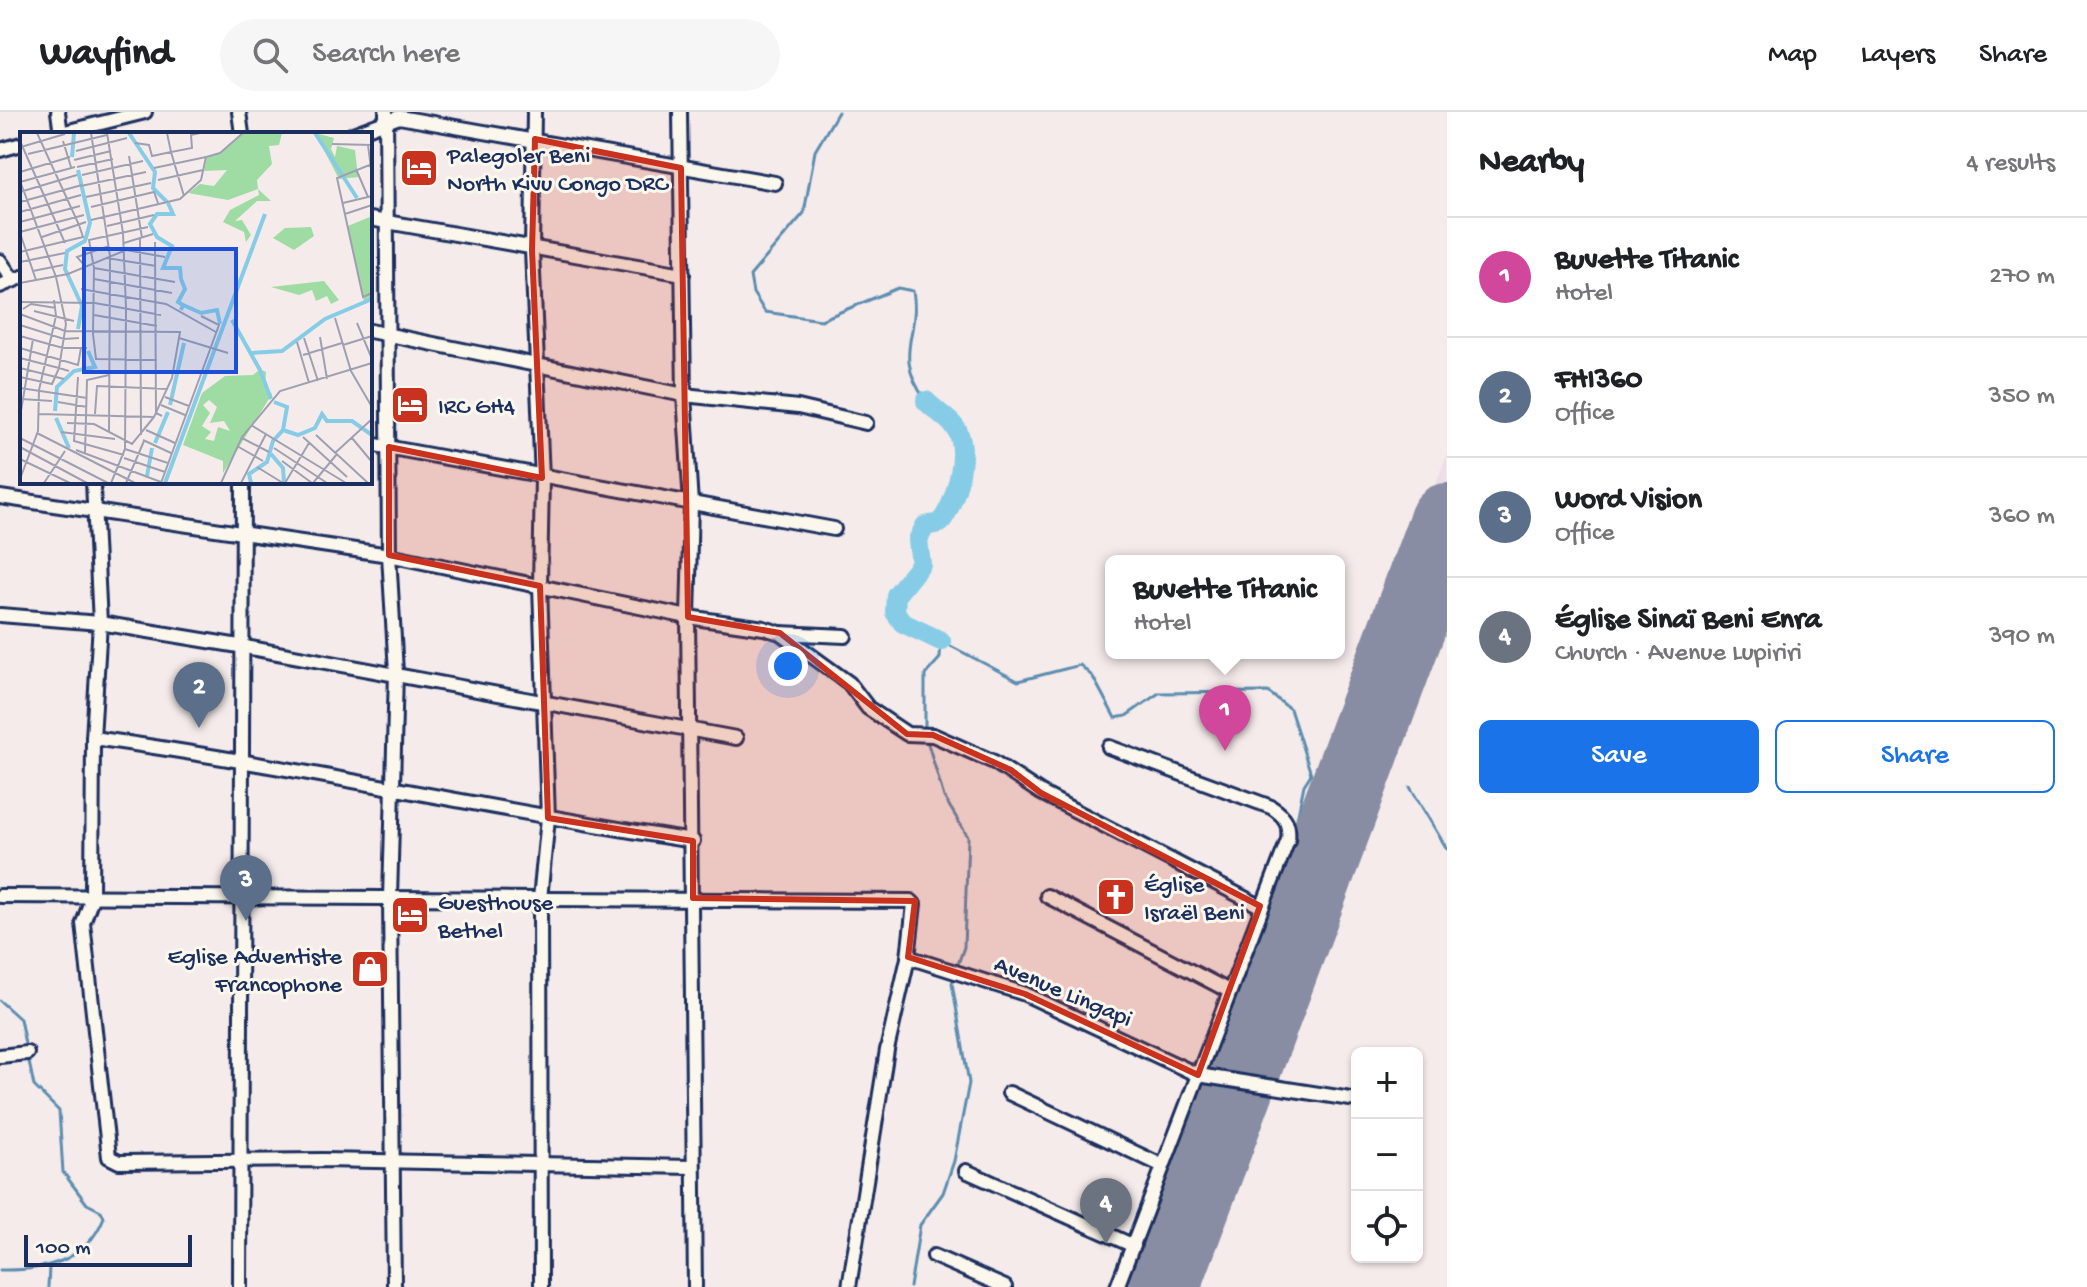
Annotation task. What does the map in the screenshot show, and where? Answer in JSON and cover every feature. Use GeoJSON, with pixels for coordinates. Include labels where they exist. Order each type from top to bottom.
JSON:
{"type":"FeatureCollection","features":[{"type":"Feature","properties":{"kind":"street"},"geometry":{"type":"LineString","coordinates":[[58,112],[60,132]]}},
{"type":"Feature","properties":{"kind":"street"},"geometry":{"type":"LineString","coordinates":[[68,132],[145,112]]}},
{"type":"Feature","properties":{"kind":"street"},"geometry":{"type":"LineString","coordinates":[[239,112],[242,132]]}},
{"type":"Feature","properties":{"kind":"street"},"geometry":{"type":"LineString","coordinates":[[534,112],[532,250],[542,478],[540,586],[548,818],[540,899],[538,1166],[541,1287]]}},
{"type":"Feature","properties":{"kind":"street"},"geometry":{"type":"LineString","coordinates":[[680,112],[684,395],[691,504],[688,617],[693,841],[692,1167],[695,1287]]}},
{"type":"Feature","properties":{"kind":"street"},"geometry":{"type":"LineString","coordinates":[[386,116],[389,555],[396,672],[390,899],[394,1287]]}},
{"type":"Feature","properties":{"kind":"street"},"geometry":{"type":"LineString","coordinates":[[357,132],[386,116],[399,117],[775,183]]}},
{"type":"Feature","properties":{"kind":"street"},"geometry":{"type":"LineString","coordinates":[[0,150],[20,145]]}},
{"type":"Feature","properties":{"kind":"street"},"geometry":{"type":"LineString","coordinates":[[372,219],[532,250],[683,274]]}},
{"type":"Feature","properties":{"kind":"street"},"geometry":{"type":"LineString","coordinates":[[0,261],[18,278],[0,286]]}},
{"type":"Feature","properties":{"kind":"street"},"geometry":{"type":"LineString","coordinates":[[372,331],[684,395],[798,407],[866,423]]}},
{"type":"Feature","properties":{"kind":"street"},"geometry":{"type":"LineString","coordinates":[[372,444],[542,478],[834,529]]}},
{"type":"Feature","properties":{"kind":"street"},"geometry":{"type":"LineString","coordinates":[[93,484],[100,623],[93,738],[92,898],[83,923],[109,1157],[119,1162],[395,1161],[692,1167]]}},
{"type":"Feature","properties":{"kind":"street"},"geometry":{"type":"LineString","coordinates":[[240,1287],[239,899],[245,647],[241,535],[243,484]]}},
{"type":"Feature","properties":{"kind":"street"},"geometry":{"type":"LineString","coordinates":[[0,497],[389,555],[780,633],[845,636]]}},
{"type":"Feature","properties":{"kind":"street"},"geometry":{"type":"LineString","coordinates":[[0,615],[100,623],[396,672],[736,738]]}},
{"type":"Feature","properties":{"kind":"street"},"geometry":{"type":"LineString","coordinates":[[780,633],[849,683],[868,708],[907,734],[933,735],[1011,770],[1041,793],[1260,906]]}},
{"type":"Feature","properties":{"kind":"street"},"geometry":{"type":"LineString","coordinates":[[93,738],[243,759],[548,818],[693,841]]}},
{"type":"Feature","properties":{"kind":"street"},"geometry":{"type":"LineString","coordinates":[[1109,747],[1280,813],[1287,821],[1288,840],[1227,990],[1117,1287]]}},
{"type":"Feature","properties":{"kind":"street"},"geometry":{"type":"LineString","coordinates":[[0,896],[911,901],[914,904],[908,957],[887,1050],[849,1287]]}},
{"type":"Feature","properties":{"kind":"street"},"geometry":{"type":"LineString","coordinates":[[1047,896],[1227,990]]}},
{"type":"Feature","properties":{"kind":"street","name":"Avenue Lingapi"},"geometry":{"type":"LineString","coordinates":[[908,957],[1025,994],[1198,1075],[1351,1099]]}},
{"type":"Feature","properties":{"kind":"street"},"geometry":{"type":"LineString","coordinates":[[0,1056],[27,1053]]}},
{"type":"Feature","properties":{"kind":"street"},"geometry":{"type":"LineString","coordinates":[[1009,1093],[1163,1166]]}},
{"type":"Feature","properties":{"kind":"street"},"geometry":{"type":"LineString","coordinates":[[966,1171],[1134,1246]]}},
{"type":"Feature","properties":{"kind":"street"},"geometry":{"type":"LineString","coordinates":[[934,1256],[1005,1287]]}},
{"type":"Feature","properties":{"kind":"highlighted area"},"geometry":{"type":"Polygon","coordinates":[[[535,139],[681,168],[688,617],[780,633],[907,734],[933,735],[1011,770],[1041,793],[1260,906],[1198,1075],[1025,994],[908,957],[915,901],[693,898],[693,841],[548,818],[540,586],[389,555],[389,447],[542,478],[532,250],[535,139]]]}},
{"type":"Feature","properties":{"kind":"shaded area"},"geometry":{"type":"Polygon","coordinates":[[[1447,454],[1447,603],[1199,1287],[1135,1287],[1447,454]]]}},
{"type":"Feature","properties":{"kind":"waterway"},"geometry":{"type":"LineString","coordinates":[[838,112],[815,151],[804,213],[750,276],[753,293],[765,312],[821,320],[898,288],[913,291],[910,370],[926,401]]}},
{"type":"Feature","properties":{"kind":"waterway"},"geometry":{"type":"LineString","coordinates":[[926,401],[958,432],[961,466],[946,515],[940,523],[925,526],[918,540],[921,564],[896,595],[895,612],[903,623],[941,641]]}},
{"type":"Feature","properties":{"kind":"waterway"},"geometry":{"type":"LineString","coordinates":[[925,730],[925,675],[940,658],[941,641],[1018,681],[1080,665],[1093,677],[1115,718],[1126,716],[1159,693],[1268,692],[1290,709],[1311,774],[1304,785],[1293,838]]}},
{"type":"Feature","properties":{"kind":"waterway"},"geometry":{"type":"LineString","coordinates":[[926,737],[944,797],[968,837],[964,947],[957,967]]}},
{"type":"Feature","properties":{"kind":"waterway"},"geometry":{"type":"LineString","coordinates":[[1410,787],[1447,849]]}},
{"type":"Feature","properties":{"kind":"waterway"},"geometry":{"type":"LineString","coordinates":[[910,1287],[920,1225],[943,1193],[954,1161],[969,1083],[952,983],[955,975]]}},
{"type":"Feature","properties":{"kind":"waterway"},"geometry":{"type":"LineString","coordinates":[[0,1001],[20,1019],[26,1049]]}},
{"type":"Feature","properties":{"kind":"waterway"},"geometry":{"type":"LineString","coordinates":[[0,1270],[47,1266],[62,1261],[87,1244],[104,1217],[101,1211],[87,1204],[63,1172],[59,1111],[34,1086],[28,1057]]}},
{"type":"Feature","properties":{"kind":"waterway"},"geometry":{"type":"LineString","coordinates":[[1124,1287],[1136,1253]]}},
{"type":"Feature","properties":{"kind":"waterway"},"geometry":{"type":"LineString","coordinates":[[48,1287],[49,1267]]}},
{"type":"Feature","properties":{"kind":"runway"},"geometry":{"type":"LineString","coordinates":[[1162,1287],[1447,521]]}},
{"type":"Feature","properties":{"kind":"place","name":"Palegoler Beni North Kivu Congo DRC"},"geometry":{"type":"Point","coordinates":[419,168]}},
{"type":"Feature","properties":{"kind":"place","name":"IRC GH4"},"geometry":{"type":"Point","coordinates":[410,405]}},
{"type":"Feature","properties":{"kind":"place","name":"FHI360"},"geometry":{"type":"Point","coordinates":[199,728]}},
{"type":"Feature","properties":{"kind":"place","name":"Buvette Titanic"},"geometry":{"type":"Point","coordinates":[1225,751]}},
{"type":"Feature","properties":{"kind":"place","name":"Église Israël Beni"},"geometry":{"type":"Point","coordinates":[1116,897]}},
{"type":"Feature","properties":{"kind":"place","name":"Guesthouse Bethel"},"geometry":{"type":"Point","coordinates":[410,915]}},
{"type":"Feature","properties":{"kind":"place","name":"Word Vision"},"geometry":{"type":"Point","coordinates":[246,921]}},
{"type":"Feature","properties":{"kind":"place","name":"Eglise Adventiste Francophone"},"geometry":{"type":"Point","coordinates":[370,969]}},
{"type":"Feature","properties":{"kind":"place","name":"Église Sinaï Beni Enra"},"geometry":{"type":"Point","coordinates":[1106,1244]}}]}
